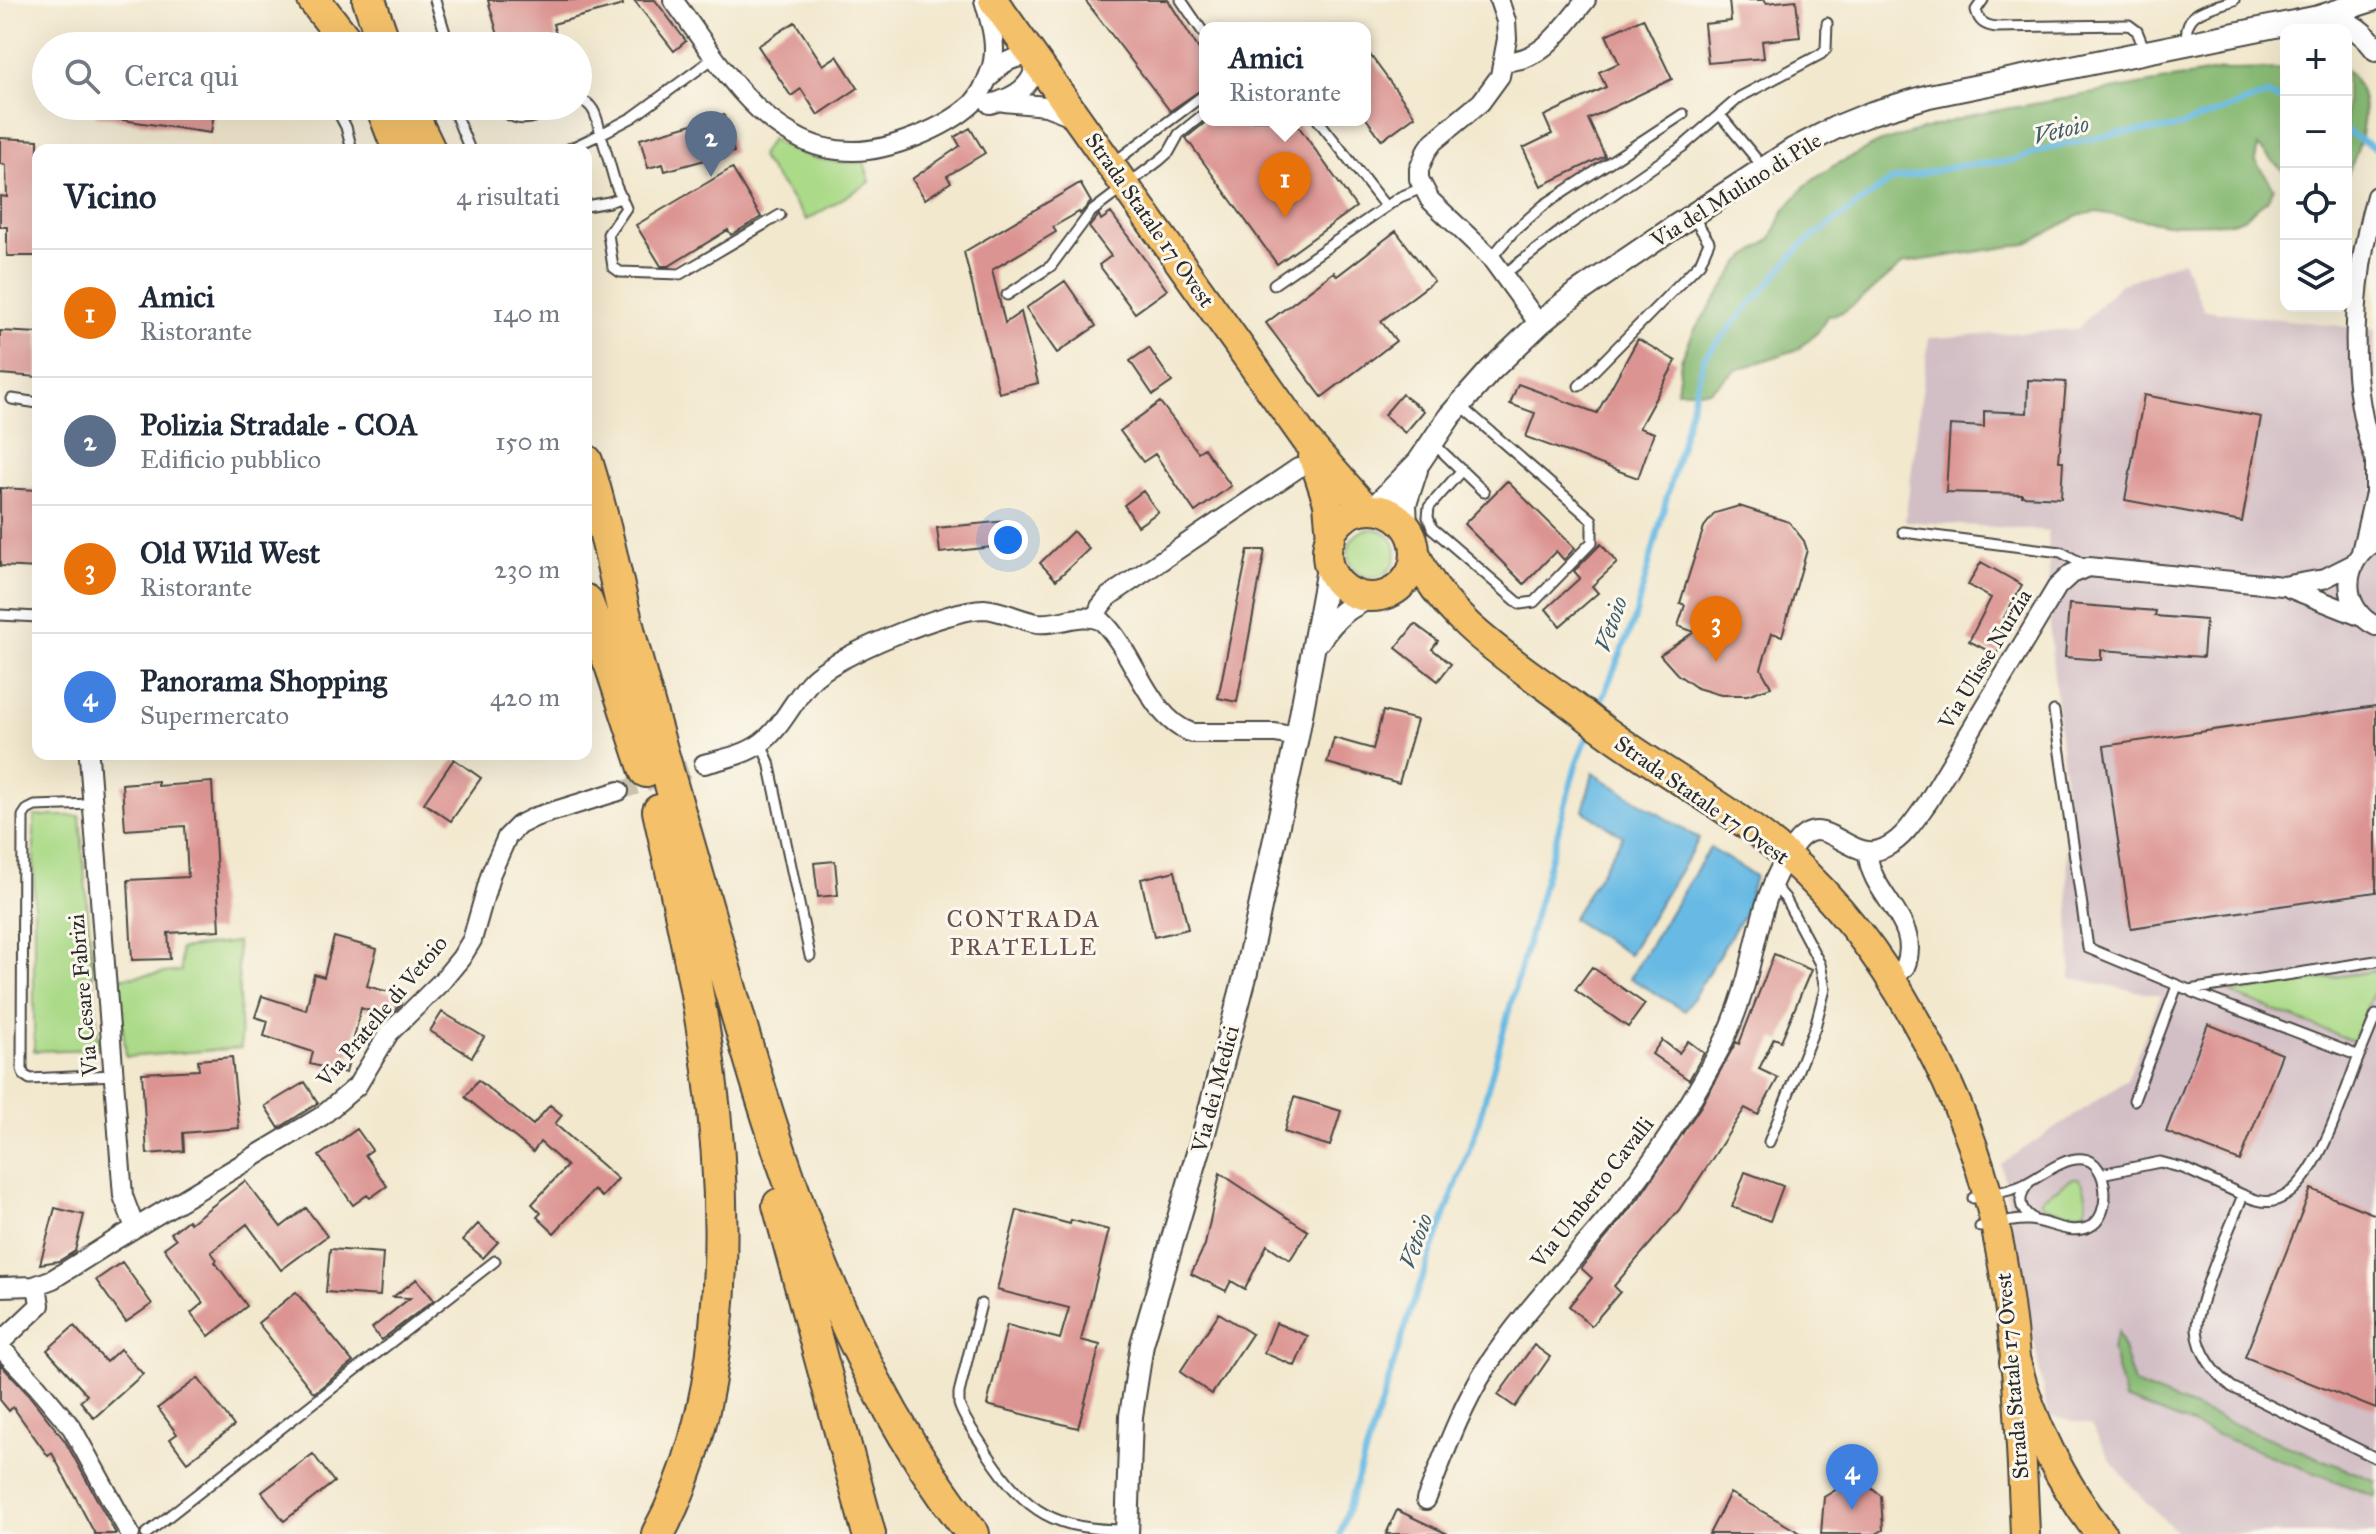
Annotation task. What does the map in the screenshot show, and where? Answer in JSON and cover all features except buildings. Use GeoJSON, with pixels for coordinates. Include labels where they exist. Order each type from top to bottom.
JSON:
{"type":"FeatureCollection","features":[{"type":"Feature","properties":{"kind":"highway"},"geometry":{"type":"LineString","coordinates":[[314,0],[339,32]]}},
{"type":"Feature","properties":{"kind":"highway"},"geometry":{"type":"LineString","coordinates":[[369,0],[380,32]]}},
{"type":"Feature","properties":{"kind":"highway"},"geometry":{"type":"LineString","coordinates":[[394,126],[420,144]]}},
{"type":"Feature","properties":{"kind":"highway"},"geometry":{"type":"LineString","coordinates":[[592,485],[642,681],[668,806],[717,1127],[723,1221],[714,1352],[704,1409],[687,1469],[658,1534]]}},
{"type":"Feature","properties":{"kind":"highway"},"geometry":{"type":"LineString","coordinates":[[592,617],[668,806],[797,1200],[820,1261],[846,1322],[902,1431],[973,1534]]}},
{"type":"Feature","properties":{"kind":"highway"},"geometry":{"type":"LineString","coordinates":[[592,634],[618,686]]}},
{"type":"Feature","properties":{"kind":"highway"},"geometry":{"type":"LineString","coordinates":[[668,806],[869,1534]]}},
{"type":"Feature","properties":{"kind":"highway"},"geometry":{"type":"LineString","coordinates":[[2015,1362],[2027,1404],[2040,1433],[2075,1499],[2101,1534]]}},
{"type":"Feature","properties":{"kind":"main road","name":"Strada Statale 17 Ovest"},"geometry":{"type":"LineString","coordinates":[[996,2],[1306,440],[1370,510]]}},
{"type":"Feature","properties":{"kind":"main road","name":"Strada Statale 17 Ovest"},"geometry":{"type":"LineString","coordinates":[[1306,440],[1326,494],[1330,550]]}},
{"type":"Feature","properties":{"kind":"main road"},"geometry":{"type":"LineString","coordinates":[[1370,510],[1391,514],[1411,539],[1414,563],[1399,587],[1380,595],[1356,594],[1334,575],[1330,550],[1347,517],[1370,510]]}},
{"type":"Feature","properties":{"kind":"main road","name":"Strada Statale 17 Ovest"},"geometry":{"type":"LineString","coordinates":[[1411,539],[1433,587],[1473,629],[1612,737],[1749,827],[1788,857],[1835,906],[1898,988],[1981,1197],[2015,1362],[2025,1534]]}},
{"type":"Feature","properties":{"kind":"main road","name":"Strada Statale 17 Ovest"},"geometry":{"type":"LineString","coordinates":[[1380,595],[1424,604],[1473,629]]}},
{"type":"Feature","properties":{"kind":"main road","name":"Strada Statale 17 Ovest"},"geometry":{"type":"LineString","coordinates":[[1987,1226],[2006,1534]]}},
{"type":"Feature","properties":{"kind":"street"},"geometry":{"type":"LineString","coordinates":[[673,0],[742,91],[770,119],[796,137],[827,148],[854,151],[882,147],[917,135],[956,115],[1008,98],[1026,86],[1034,73],[1035,56],[1007,62],[987,81],[973,102],[956,115]]}},
{"type":"Feature","properties":{"kind":"street"},"geometry":{"type":"LineString","coordinates":[[1499,0],[1506,21],[1505,61],[1492,90],[1426,152],[1419,169],[1422,188],[1430,200],[1491,258],[1539,324]]}},
{"type":"Feature","properties":{"kind":"street"},"geometry":{"type":"LineString","coordinates":[[1505,61],[1523,60],[1539,52],[1586,0]]}},
{"type":"Feature","properties":{"kind":"street","name":"Via del Mulino di Pile"},"geometry":{"type":"LineString","coordinates":[[1370,510],[1419,462],[1460,405],[1506,355],[1573,296],[1763,167],[1835,128],[1929,96],[2319,17],[2372,0]]}},
{"type":"Feature","properties":{"kind":"street"},"geometry":{"type":"LineString","coordinates":[[987,81],[994,50],[996,2]]}},
{"type":"Feature","properties":{"kind":"street","name":"Via del Mulino di Pile"},"geometry":{"type":"LineString","coordinates":[[2319,17],[2340,20],[2354,27],[2376,49]]}},
{"type":"Feature","properties":{"kind":"street"},"geometry":{"type":"LineString","coordinates":[[2376,23],[2376,42]]}},
{"type":"Feature","properties":{"kind":"street"},"geometry":{"type":"LineString","coordinates":[[990,104],[1022,102],[1046,106],[1080,121]]}},
{"type":"Feature","properties":{"kind":"street"},"geometry":{"type":"LineString","coordinates":[[2369,622],[2353,605],[2349,577],[2363,553],[2375,493],[2375,461],[2361,394],[2357,348],[2358,285],[2376,196]]}},
{"type":"Feature","properties":{"kind":"street","name":"Via del Mulino di Pile"},"geometry":{"type":"LineString","coordinates":[[1411,539],[1405,504],[1419,462]]}},
{"type":"Feature","properties":{"kind":"street"},"geometry":{"type":"LineString","coordinates":[[1096,618],[1109,596],[1298,468]]}},
{"type":"Feature","properties":{"kind":"street","name":"Via dei Medici"},"geometry":{"type":"LineString","coordinates":[[1127,1532],[1131,1416],[1142,1344],[1205,1129],[1245,977],[1316,645],[1330,550]]}},
{"type":"Feature","properties":{"kind":"street"},"geometry":{"type":"LineString","coordinates":[[2088,567],[2283,586],[2323,579],[2363,553]]}},
{"type":"Feature","properties":{"kind":"street","name":"Via Ulisse Nurzia"},"geometry":{"type":"LineString","coordinates":[[1868,853],[1890,846],[1912,824],[2057,587],[2071,574],[2088,567]]}},
{"type":"Feature","properties":{"kind":"street"},"geometry":{"type":"LineString","coordinates":[[2283,586],[2369,622]]}},
{"type":"Feature","properties":{"kind":"street","name":"Via dei Medici"},"geometry":{"type":"LineString","coordinates":[[1316,645],[1347,608],[1380,595]]}},
{"type":"Feature","properties":{"kind":"street"},"geometry":{"type":"LineString","coordinates":[[704,764],[741,754],[761,744],[824,669],[933,619],[980,609],[1008,613],[1041,624],[1082,617],[1096,618],[1108,626],[1162,711],[1181,729],[1192,733],[1275,733],[1297,737]]}},
{"type":"Feature","properties":{"kind":"street","name":"Via Cesare Fabrizi"},"geometry":{"type":"LineString","coordinates":[[89,760],[123,1196],[135,1228]]}},
{"type":"Feature","properties":{"kind":"street","name":"Via Pratelle di Vetoio"},"geometry":{"type":"LineString","coordinates":[[0,1287],[19,1288],[53,1279],[322,1116],[342,1100],[371,1067],[389,1033],[461,958],[472,940],[491,873],[507,837],[519,825],[535,817],[619,791]]}},
{"type":"Feature","properties":{"kind":"street"},"geometry":{"type":"LineString","coordinates":[[1788,857],[1797,841],[1819,831],[1830,833],[1868,853],[1873,878],[1900,916],[1908,947],[1898,988]]}},
{"type":"Feature","properties":{"kind":"street","name":"Via Umberto Cavalli"},"geometry":{"type":"LineString","coordinates":[[1426,1500],[1459,1419],[1488,1365],[1639,1178],[1712,1065],[1736,1013],[1772,883],[1788,857]]}},
{"type":"Feature","properties":{"kind":"street"},"geometry":{"type":"LineString","coordinates":[[37,1285],[40,1305],[0,1345],[72,1428],[130,1534]]}},
{"type":"Feature","properties":{"kind":"lane"},"geometry":{"type":"LineString","coordinates":[[435,0],[445,32]]}},
{"type":"Feature","properties":{"kind":"lane"},"geometry":{"type":"LineString","coordinates":[[1181,0],[1199,26]]}},
{"type":"Feature","properties":{"kind":"lane"},"geometry":{"type":"LineString","coordinates":[[1983,0],[1976,10],[1978,19],[1985,25],[2129,25],[2137,31],[2145,51]]}},
{"type":"Feature","properties":{"kind":"lane"},"geometry":{"type":"LineString","coordinates":[[2187,42],[2185,29],[2191,17],[2234,0]]}},
{"type":"Feature","properties":{"kind":"lane"},"geometry":{"type":"LineString","coordinates":[[1503,275],[1682,147],[1740,97],[1821,54],[1826,49],[1827,23]]}},
{"type":"Feature","properties":{"kind":"lane"},"geometry":{"type":"LineString","coordinates":[[580,144],[629,119],[715,57]]}},
{"type":"Feature","properties":{"kind":"lane"},"geometry":{"type":"LineString","coordinates":[[1007,295],[1051,266],[1118,175],[1199,100]]}},
{"type":"Feature","properties":{"kind":"lane"},"geometry":{"type":"LineString","coordinates":[[592,108],[626,211],[608,234],[613,267],[620,272],[677,275],[780,215]]}},
{"type":"Feature","properties":{"kind":"lane"},"geometry":{"type":"LineString","coordinates":[[1491,258],[1513,232],[1544,205],[1683,114]]}},
{"type":"Feature","properties":{"kind":"lane"},"geometry":{"type":"LineString","coordinates":[[1720,115],[1763,167]]}},
{"type":"Feature","properties":{"kind":"lane"},"geometry":{"type":"LineString","coordinates":[[1118,175],[1160,160],[1169,152],[1179,134],[1199,118]]}},
{"type":"Feature","properties":{"kind":"lane"},"geometry":{"type":"LineString","coordinates":[[342,120],[350,144]]}},
{"type":"Feature","properties":{"kind":"lane"},"geometry":{"type":"LineString","coordinates":[[458,120],[468,144]]}},
{"type":"Feature","properties":{"kind":"lane"},"geometry":{"type":"LineString","coordinates":[[1323,126],[1386,207]]}},
{"type":"Feature","properties":{"kind":"lane"},"geometry":{"type":"LineString","coordinates":[[1274,284],[1407,193],[1422,188]]}},
{"type":"Feature","properties":{"kind":"lane"},"geometry":{"type":"LineString","coordinates":[[592,205],[622,197]]}},
{"type":"Feature","properties":{"kind":"lane"},"geometry":{"type":"LineString","coordinates":[[1579,386],[1700,263],[1709,242],[1692,215]]}},
{"type":"Feature","properties":{"kind":"lane"},"geometry":{"type":"LineString","coordinates":[[12,399],[32,402]]}},
{"type":"Feature","properties":{"kind":"lane"},"geometry":{"type":"LineString","coordinates":[[1460,405],[1592,520],[1592,542],[1534,602],[1520,604],[1432,528],[1428,517],[1429,507],[1462,470]]}},
{"type":"Feature","properties":{"kind":"lane"},"geometry":{"type":"LineString","coordinates":[[1432,442],[1484,492]]}},
{"type":"Feature","properties":{"kind":"lane"},"geometry":{"type":"LineString","coordinates":[[1903,532],[2061,552],[2088,567]]}},
{"type":"Feature","properties":{"kind":"lane"},"geometry":{"type":"LineString","coordinates":[[0,615],[32,617]]}},
{"type":"Feature","properties":{"kind":"lane"},"geometry":{"type":"LineString","coordinates":[[2054,711],[2088,948],[2359,1056]]}},
{"type":"Feature","properties":{"kind":"lane"},"geometry":{"type":"LineString","coordinates":[[761,744],[769,762],[810,956]]}},
{"type":"Feature","properties":{"kind":"lane"},"geometry":{"type":"LineString","coordinates":[[92,804],[35,806],[23,816],[22,1070],[30,1079],[114,1075]]}},
{"type":"Feature","properties":{"kind":"lane"},"geometry":{"type":"LineString","coordinates":[[1769,1142],[1815,1027],[1825,989],[1820,964],[1785,898],[1772,883]]}},
{"type":"Feature","properties":{"kind":"lane"},"geometry":{"type":"LineString","coordinates":[[2189,990],[2376,961]]}},
{"type":"Feature","properties":{"kind":"lane"},"geometry":{"type":"LineString","coordinates":[[2134,1100],[2177,986]]}},
{"type":"Feature","properties":{"kind":"lane"},"geometry":{"type":"LineString","coordinates":[[2101,1174],[2160,1162],[2183,1168],[2262,1202],[2274,1201],[2292,1191],[2321,1151],[2376,1015]]}},
{"type":"Feature","properties":{"kind":"lane"},"geometry":{"type":"LineString","coordinates":[[1981,1197],[2030,1182],[2074,1159],[2089,1160],[2101,1174],[2105,1205],[2103,1214],[2094,1225],[2071,1230],[2022,1219],[1987,1226]]}},
{"type":"Feature","properties":{"kind":"lane"},"geometry":{"type":"LineString","coordinates":[[2030,1182],[2022,1192],[2021,1205],[2024,1213],[2036,1220]]}},
{"type":"Feature","properties":{"kind":"lane"},"geometry":{"type":"LineString","coordinates":[[2243,1195],[2199,1309],[2197,1330],[2203,1351],[2215,1371],[2232,1387],[2376,1458]]}},
{"type":"Feature","properties":{"kind":"lane"},"geometry":{"type":"LineString","coordinates":[[146,1534],[495,1261]]}},
{"type":"Feature","properties":{"kind":"lane"},"geometry":{"type":"LineString","coordinates":[[981,1304],[959,1404],[1004,1479],[1022,1500],[1050,1517],[1081,1527],[1127,1532]]}},
{"type":"Feature","properties":{"kind":"shaded area"},"geometry":{"type":"Polygon","coordinates":[[[2183,260],[2204,310],[2374,330],[2376,1534],[2179,1534],[2113,1464],[2091,1426],[2048,1416],[2001,1164],[2127,1080],[2161,996],[2071,978],[2065,787],[2050,635],[2048,531],[1905,521],[1929,338],[2077,329],[2119,285],[2183,260]]]}},
{"type":"Feature","properties":{"kind":"green space"},"geometry":{"type":"Polygon","coordinates":[[[2280,69],[2280,168],[2258,146],[2255,161],[2274,187],[2267,200],[2243,218],[2229,223],[2167,224],[2097,212],[2080,215],[2026,244],[1904,263],[1843,312],[1827,316],[1819,331],[1798,349],[1736,370],[1709,391],[1677,391],[1681,360],[1694,331],[1741,261],[1771,239],[1784,211],[1805,186],[1833,166],[1881,142],[1973,115],[2222,70],[2280,69]]]}},
{"type":"Feature","properties":{"kind":"green space"},"geometry":{"type":"Polygon","coordinates":[[[2352,77],[2361,93],[2363,106],[2357,151],[2352,163],[2352,77]]]}},
{"type":"Feature","properties":{"kind":"green space"},"geometry":{"type":"Polygon","coordinates":[[[771,139],[793,151],[816,158],[864,162],[870,182],[807,220],[760,157],[771,139]]]}},
{"type":"Feature","properties":{"kind":"green space"},"geometry":{"type":"Polygon","coordinates":[[[1372,529],[1389,536],[1396,553],[1389,570],[1372,577],[1355,570],[1348,553],[1355,536],[1372,529]]]}},
{"type":"Feature","properties":{"kind":"green space"},"geometry":{"type":"Polygon","coordinates":[[[34,816],[80,816],[99,1049],[34,1051],[34,816]]]}},
{"type":"Feature","properties":{"kind":"green space"},"geometry":{"type":"Polygon","coordinates":[[[237,942],[241,1048],[126,1057],[118,978],[181,971],[180,949],[237,942]]]}},
{"type":"Feature","properties":{"kind":"green space"},"geometry":{"type":"Polygon","coordinates":[[[2376,971],[2376,985],[2353,1041],[2230,993],[2376,971]]]}},
{"type":"Feature","properties":{"kind":"green space"},"geometry":{"type":"Polygon","coordinates":[[[2073,1178],[2078,1178],[2084,1189],[2084,1211],[2062,1211],[2042,1204],[2041,1199],[2073,1178]]]}},
{"type":"Feature","properties":{"kind":"green space"},"geometry":{"type":"Polygon","coordinates":[[[2118,1332],[2134,1384],[2376,1481],[2376,1497],[2125,1399],[2112,1349],[2118,1332]]]}},
{"type":"Feature","properties":{"kind":"water"},"geometry":{"type":"Polygon","coordinates":[[[1593,773],[1699,839],[1629,954],[1572,919],[1623,836],[1583,811],[1593,773]]]}},
{"type":"Feature","properties":{"kind":"water"},"geometry":{"type":"Polygon","coordinates":[[[1710,848],[1755,876],[1745,912],[1685,1011],[1630,978],[1710,848]]]}},
{"type":"Feature","properties":{"kind":"waterway","name":"Vetoio"},"geometry":{"type":"LineString","coordinates":[[1596,714],[1634,621],[1704,358],[1803,244],[1891,180],[1958,166],[2011,161],[2056,146],[2115,134],[2173,128],[2266,95],[2280,99]]}},
{"type":"Feature","properties":{"kind":"waterway","name":"Vetoio"},"geometry":{"type":"LineString","coordinates":[[2352,135],[2376,149]]}},
{"type":"Feature","properties":{"kind":"waterway","name":"Vetoio"},"geometry":{"type":"LineString","coordinates":[[1340,1534],[1413,1303],[1477,1128],[1576,765],[1591,728]]}},
{"type":"Feature","properties":{"kind":"tunnel"},"geometry":{"type":"LineString","coordinates":[[619,791],[704,764]]}},
{"type":"Feature","properties":{"kind":"place","name":"Polizia Stradale - COA"},"geometry":{"type":"Point","coordinates":[711,177]}},
{"type":"Feature","properties":{"kind":"place","name":"Amici"},"geometry":{"type":"Point","coordinates":[1285,218]}},
{"type":"Feature","properties":{"kind":"place","name":"Old Wild West"},"geometry":{"type":"Point","coordinates":[1716,662]}},
{"type":"Feature","properties":{"kind":"place","name":"Panorama Shopping"},"geometry":{"type":"Point","coordinates":[1852,1510]}},
{"type":"Feature","properties":{"kind":"district","name":"CONTRADA PRATELLE"},"geometry":{"type":"Point","coordinates":[1024,933]}}]}
